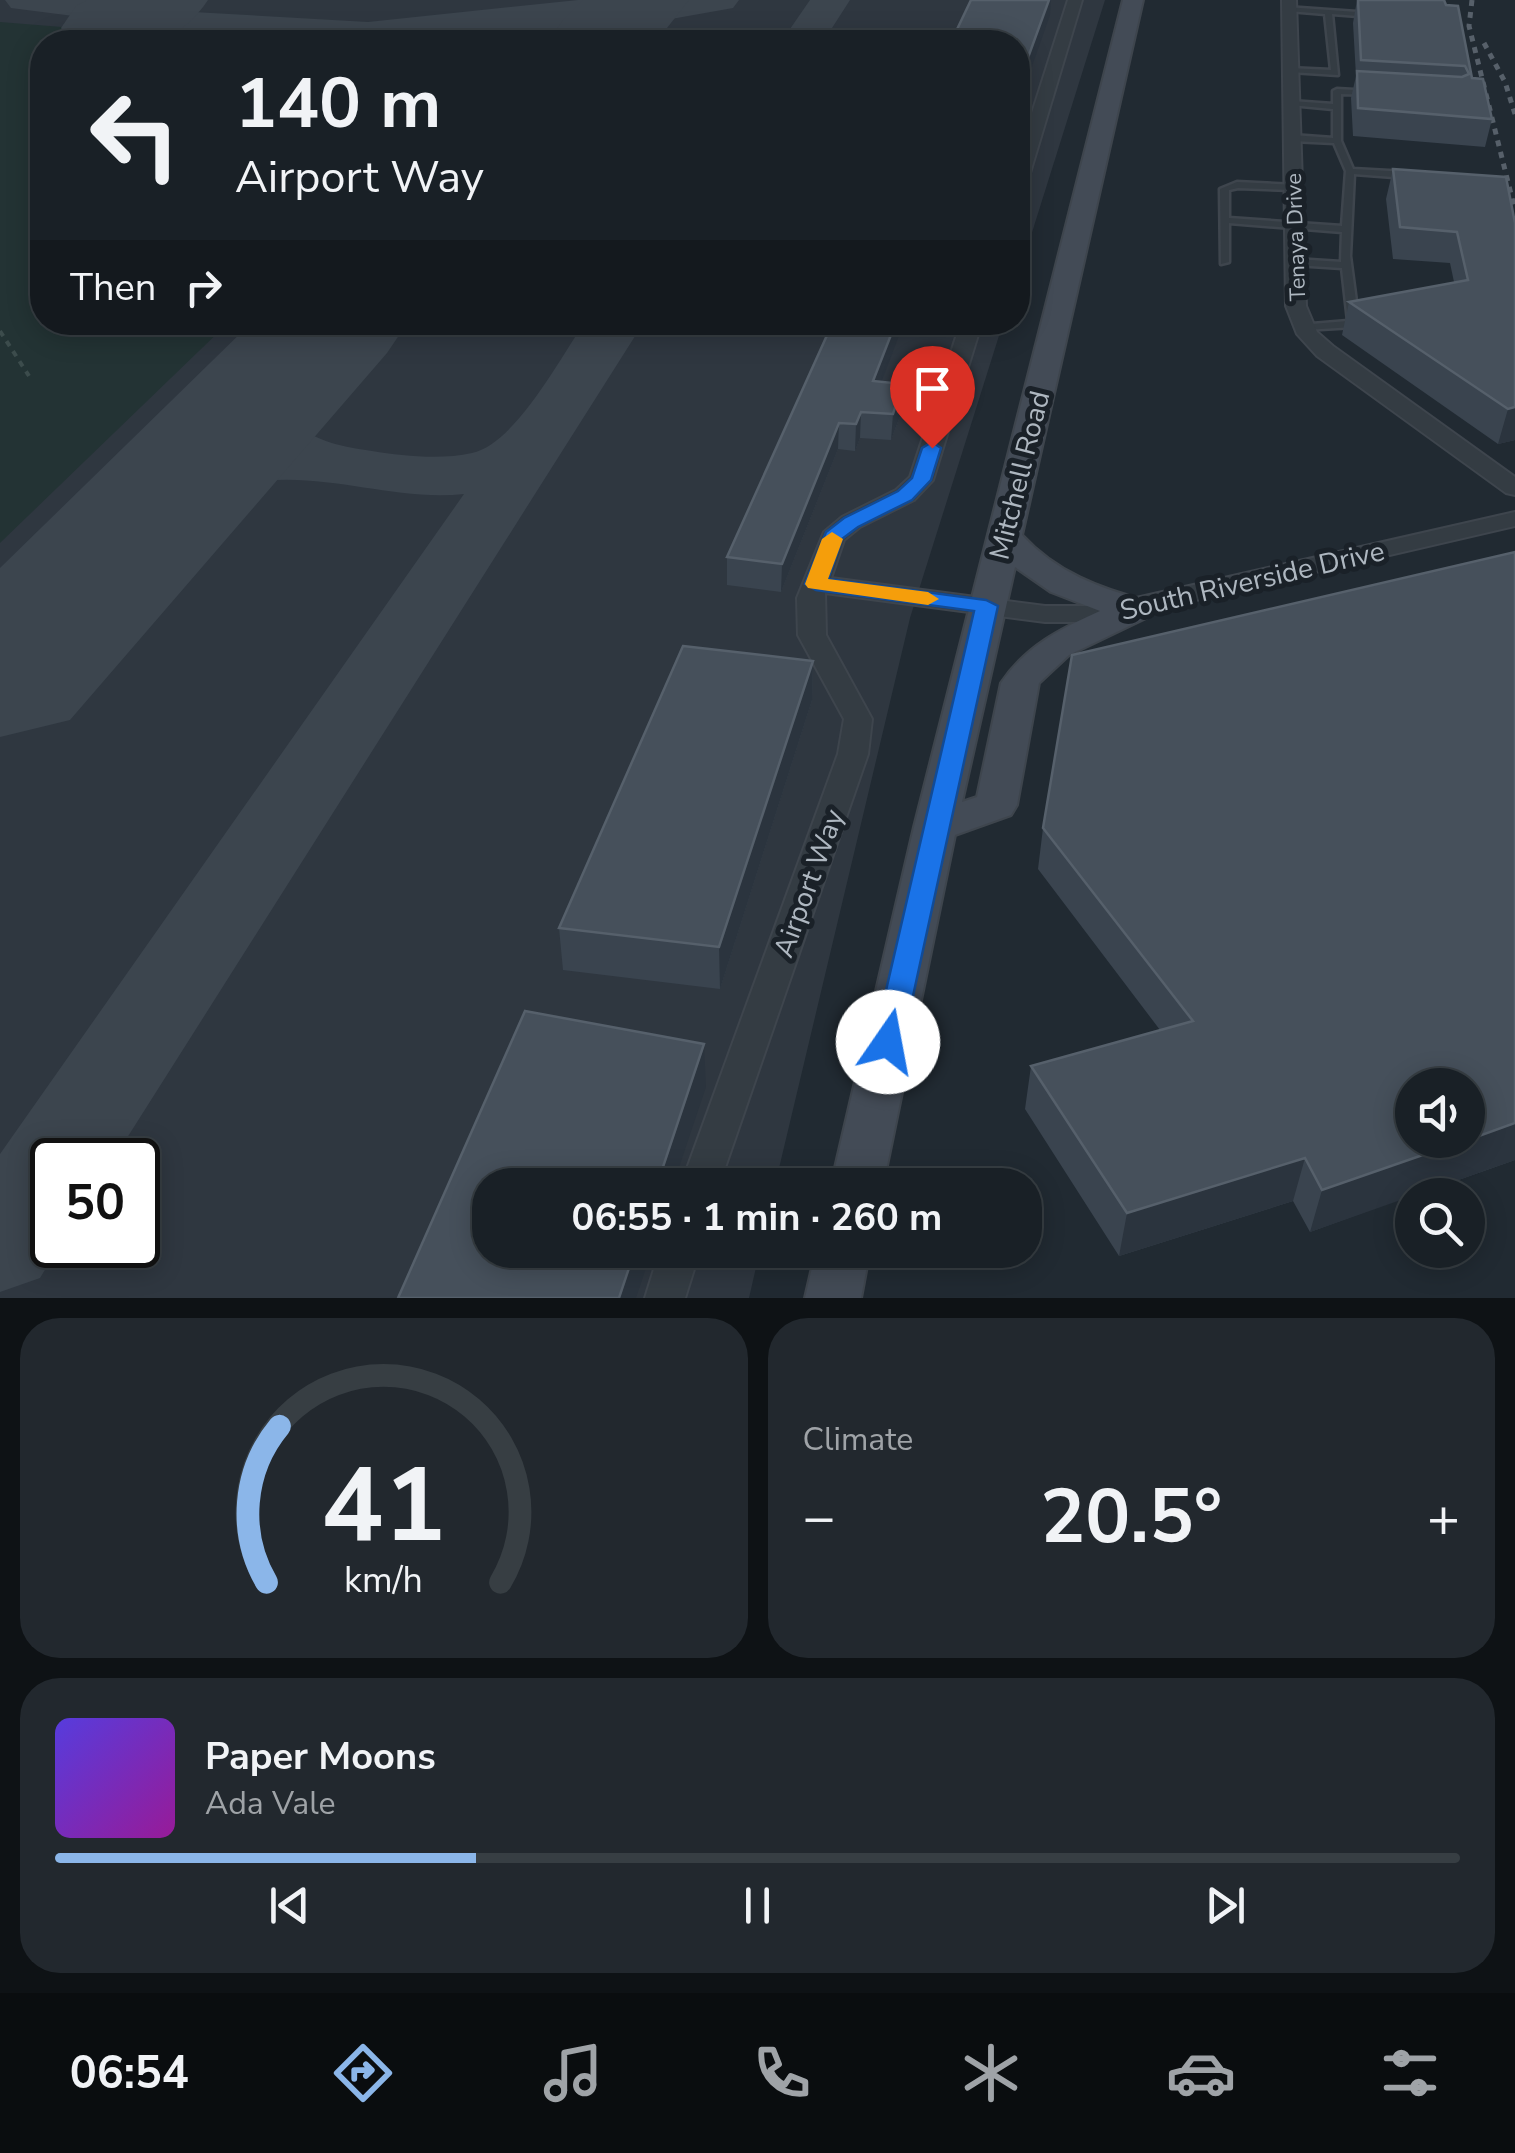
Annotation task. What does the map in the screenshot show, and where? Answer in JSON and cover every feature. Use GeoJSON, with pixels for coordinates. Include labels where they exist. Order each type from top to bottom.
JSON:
{"type":"FeatureCollection","features":[{"type":"Feature","properties":{"kind":"main road","name":"Mitchell Road"},"geometry":{"type":"LineString","coordinates":[[862,1168],[934,827],[1134,0]]}},
{"type":"Feature","properties":{"kind":"main road"},"geometry":{"type":"LineString","coordinates":[[1005,537],[1030,563],[1066,586],[1135,609]]}},
{"type":"Feature","properties":{"kind":"main road"},"geometry":{"type":"LineString","coordinates":[[934,827],[996,804],[1020,682],[1026,672],[1058,646],[1135,609]]}},
{"type":"Feature","properties":{"kind":"main road"},"geometry":{"type":"LineString","coordinates":[[833,1298],[840,1268]]}},
{"type":"Feature","properties":{"kind":"street"},"geometry":{"type":"LineString","coordinates":[[1030,145],[1075,0]]}},
{"type":"Feature","properties":{"kind":"street","name":"Tenaya Drive"},"geometry":{"type":"LineString","coordinates":[[1289,5],[1296,306],[1304,328],[1325,351],[1515,488]]}},
{"type":"Feature","properties":{"kind":"street","name":"Airport Way"},"geometry":{"type":"LineString","coordinates":[[706,1168],[853,754],[858,719],[812,635],[810,598],[833,537],[851,522],[905,496],[921,480],[968,335]]}},
{"type":"Feature","properties":{"kind":"street","name":"South Riverside Drive"},"geometry":{"type":"LineString","coordinates":[[986,606],[1066,616],[1135,609],[1515,519]]}},
{"type":"Feature","properties":{"kind":"street"},"geometry":{"type":"LineString","coordinates":[[816,584],[986,606]]}},
{"type":"Feature","properties":{"kind":"street"},"geometry":{"type":"LineString","coordinates":[[665,1298],[674,1268]]}},
{"type":"Feature","properties":{"kind":"lane"},"geometry":{"type":"LineString","coordinates":[[1289,5],[1380,16]]}},
{"type":"Feature","properties":{"kind":"lane"},"geometry":{"type":"LineString","coordinates":[[1291,70],[1335,73],[1328,12]]}},
{"type":"Feature","properties":{"kind":"lane"},"geometry":{"type":"LineString","coordinates":[[1304,328],[1354,324],[1346,265],[1350,172],[1337,142],[1337,91],[1377,94]]}},
{"type":"Feature","properties":{"kind":"lane"},"geometry":{"type":"LineString","coordinates":[[1292,103],[1338,107]]}},
{"type":"Feature","properties":{"kind":"lane"},"geometry":{"type":"LineString","coordinates":[[1292,138],[1337,142]]}},
{"type":"Feature","properties":{"kind":"lane"},"geometry":{"type":"LineString","coordinates":[[1350,172],[1410,176]]}},
{"type":"Feature","properties":{"kind":"lane"},"geometry":{"type":"LineString","coordinates":[[1224,262],[1225,189],[1237,184],[1293,187]]}},
{"type":"Feature","properties":{"kind":"lane"},"geometry":{"type":"LineString","coordinates":[[1224,220],[1346,229]]}},
{"type":"Feature","properties":{"kind":"lane"},"geometry":{"type":"LineString","coordinates":[[1295,262],[1346,265]]}},
{"type":"Feature","properties":{"kind":"path"},"geometry":{"type":"LineString","coordinates":[[0,331],[29,376]]}},
{"type":"Feature","properties":{"kind":"shaded area"},"geometry":{"type":"Polygon","coordinates":[[[0,0],[1105,0],[1030,239],[1030,30],[30,30],[30,335],[999,335],[910,618],[779,1168],[472,1168],[472,1268],[756,1268],[749,1298],[0,1298],[0,0]]]}},
{"type":"Feature","properties":{"kind":"shaded area"},"geometry":{"type":"Polygon","coordinates":[[[0,22],[99,30],[30,30],[30,335],[216,335],[0,543],[0,22]]]}},
{"type":"Feature","properties":{"kind":"building"},"geometry":{"type":"Polygon","coordinates":[[[971,0],[1049,0],[1030,52],[1030,30],[957,30],[971,0]]]}},
{"type":"Feature","properties":{"kind":"building"},"geometry":{"type":"Polygon","coordinates":[[[1358,0],[1444,0],[1446,5],[1458,6],[1472,78],[1483,79],[1492,119],[1358,108],[1357,71],[1462,77],[1469,74],[1465,66],[1361,60],[1358,0]]]}},
{"type":"Feature","properties":{"kind":"building"},"geometry":{"type":"Polygon","coordinates":[[[1393,169],[1506,177],[1515,223],[1515,407],[1508,409],[1349,302],[1468,280],[1457,232],[1400,227],[1393,169]]]}},
{"type":"Feature","properties":{"kind":"building"},"geometry":{"type":"Polygon","coordinates":[[[827,335],[891,335],[873,381],[903,384],[893,414],[861,412],[856,424],[839,423],[782,564],[727,557],[827,335]]]}},
{"type":"Feature","properties":{"kind":"building"},"geometry":{"type":"Polygon","coordinates":[[[1515,552],[1515,1123],[1485,1134],[1485,1068],[1395,1068],[1395,1158],[1414,1158],[1322,1190],[1305,1158],[1127,1213],[1031,1066],[1193,1021],[1043,828],[1072,655],[1515,552]]]}},
{"type":"Feature","properties":{"kind":"building"},"geometry":{"type":"Polygon","coordinates":[[[683,646],[813,661],[719,947],[559,928],[683,646]]]}},
{"type":"Feature","properties":{"kind":"building"},"geometry":{"type":"Polygon","coordinates":[[[525,1011],[704,1044],[663,1168],[472,1168],[472,1268],[629,1268],[619,1298],[398,1298],[525,1011]]]}},
{"type":"Feature","properties":{"kind":"taxiway"},"geometry":{"type":"LineString","coordinates":[[25,0],[139,12]]}},
{"type":"Feature","properties":{"kind":"taxiway"},"geometry":{"type":"LineString","coordinates":[[418,30],[567,15],[627,0]]}},
{"type":"Feature","properties":{"kind":"taxiway"},"geometry":{"type":"LineString","coordinates":[[613,29],[649,10],[719,0]]}},
{"type":"Feature","properties":{"kind":"taxiway"},"geometry":{"type":"LineString","coordinates":[[810,30],[830,0]]}},
{"type":"Feature","properties":{"kind":"taxiway"},"geometry":{"type":"LineString","coordinates":[[125,20],[287,30]]}},
{"type":"Feature","properties":{"kind":"taxiway"},"geometry":{"type":"LineString","coordinates":[[71,1138],[606,335]]}},
{"type":"Feature","properties":{"kind":"taxiway"},"geometry":{"type":"LineString","coordinates":[[267,395],[264,421],[278,442],[306,457],[342,467],[420,475],[477,473],[506,463],[532,446]]}},
{"type":"Feature","properties":{"kind":"taxiway"},"geometry":{"type":"LineString","coordinates":[[173,495],[225,468],[263,461],[322,462]]}},
{"type":"Feature","properties":{"kind":"taxiway"},"geometry":{"type":"LineString","coordinates":[[0,1244],[30,1198]]}},
{"type":"Feature","properties":{"kind":"runway"},"geometry":{"type":"LineString","coordinates":[[112,28],[159,0]]}},
{"type":"Feature","properties":{"kind":"runway"},"geometry":{"type":"LineString","coordinates":[[611,30],[640,0]]}},
{"type":"Feature","properties":{"kind":"runway"},"geometry":{"type":"LineString","coordinates":[[0,678],[324,335]]}},
{"type":"Feature","properties":{"kind":"railway"},"geometry":{"type":"LineString","coordinates":[[1472,0],[1469,26],[1515,210]]}},
{"type":"Feature","properties":{"kind":"railway"},"geometry":{"type":"LineString","coordinates":[[1484,43],[1505,82],[1515,114]]}},
{"type":"Feature","properties":{"kind":"slow traffic"},"geometry":{"type":"LineString","coordinates":[[832,539],[816,584],[928,599]]}},
{"type":"Feature","properties":{"kind":"route"},"geometry":{"type":"LineString","coordinates":[[888,1042],[986,606],[816,584],[833,537],[851,522],[905,496],[921,480],[932,448]]}}]}
